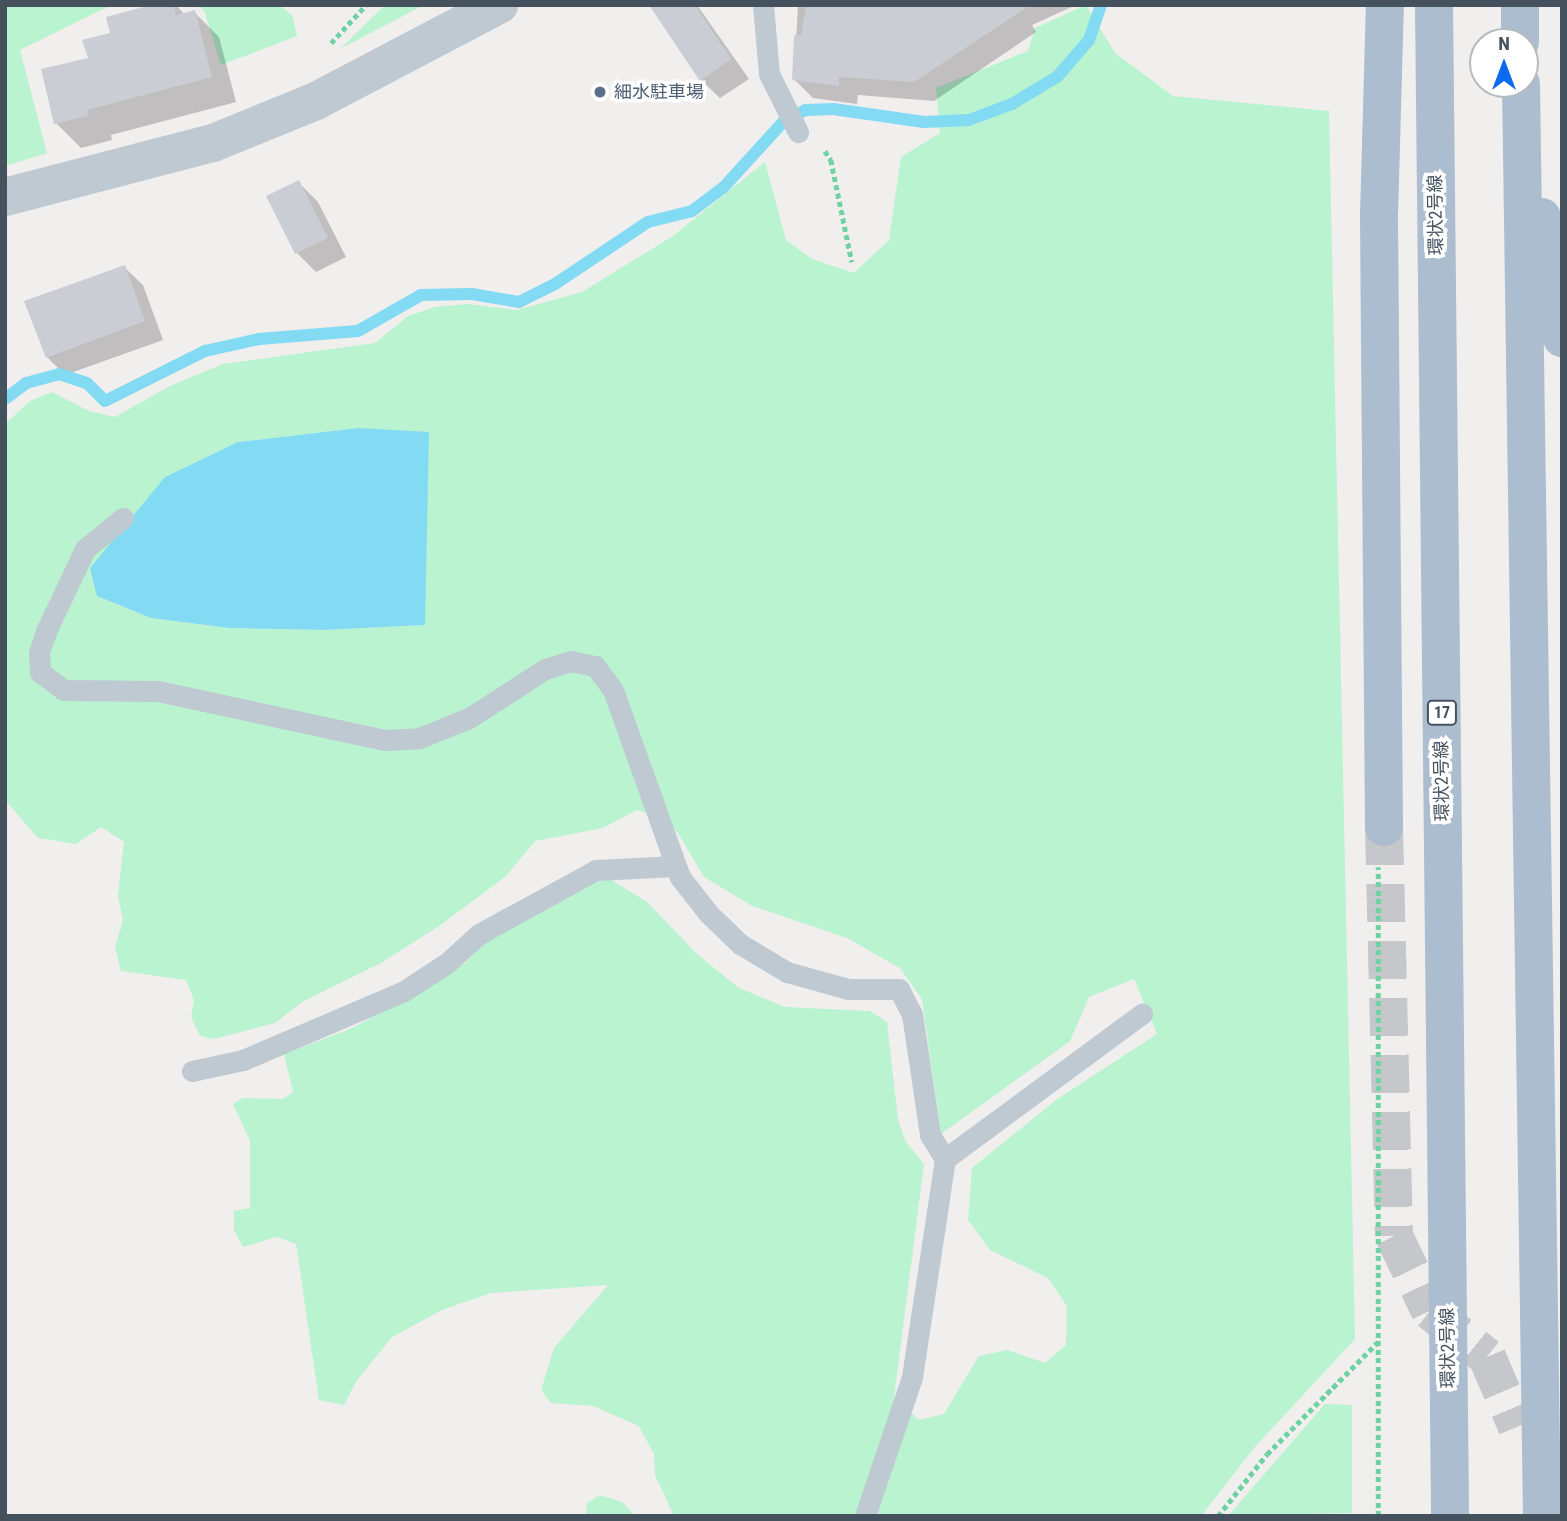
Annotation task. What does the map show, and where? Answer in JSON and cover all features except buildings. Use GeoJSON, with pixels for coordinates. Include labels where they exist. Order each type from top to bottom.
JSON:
{"type":"FeatureCollection","features":[{"type":"Feature","properties":{"kind":"main road"},"geometry":{"type":"LineString","coordinates":[[1384,827],[1379,216],[1385,5]]}},
{"type":"Feature","properties":{"kind":"main road","name":"環状2号線"},"geometry":{"type":"LineString","coordinates":[[1434,5],[1450,1516]]}},
{"type":"Feature","properties":{"kind":"main road"},"geometry":{"type":"LineString","coordinates":[[1520,5],[1520,28]]}},
{"type":"Feature","properties":{"kind":"main road"},"geometry":{"type":"LineString","coordinates":[[1516,1516],[1550,1241],[1521,98]]}},
{"type":"Feature","properties":{"kind":"main road"},"geometry":{"type":"LineString","coordinates":[[1523,98],[1562,338]]}},
{"type":"Feature","properties":{"kind":"main road"},"geometry":{"type":"LineString","coordinates":[[1528,1415],[1542,1516]]}},
{"type":"Feature","properties":{"kind":"street"},"geometry":{"type":"LineString","coordinates":[[5,197],[213,143],[316,102],[499,5]]}},
{"type":"Feature","properties":{"kind":"lane"},"geometry":{"type":"LineString","coordinates":[[763,5],[769,74],[798,132]]}},
{"type":"Feature","properties":{"kind":"lane"},"geometry":{"type":"LineString","coordinates":[[123,518],[85,549],[39,652],[40,672],[64,690],[158,691],[385,740],[419,738],[469,718],[545,669],[570,660],[595,666],[613,690],[676,866],[708,913],[740,944],[787,972],[848,989],[899,989],[912,1014],[930,1135],[945,1159],[912,1377],[865,1516]]}},
{"type":"Feature","properties":{"kind":"lane"},"geometry":{"type":"LineString","coordinates":[[192,1071],[243,1060],[404,991],[447,963],[479,934],[596,870],[676,866]]}},
{"type":"Feature","properties":{"kind":"lane"},"geometry":{"type":"LineString","coordinates":[[945,1159],[1142,1014]]}},
{"type":"Feature","properties":{"kind":"path"},"geometry":{"type":"LineString","coordinates":[[798,132],[831,160],[852,262]]}},
{"type":"Feature","properties":{"kind":"path"},"geometry":{"type":"LineString","coordinates":[[1218,1516],[1267,1454],[1379,1342]]}},
{"type":"Feature","properties":{"kind":"path"},"geometry":{"type":"LineString","coordinates":[[1377,1459],[1378,1516]]}},
{"type":"Feature","properties":{"kind":"green space"},"geometry":{"type":"Polygon","coordinates":[[[5,5],[122,5],[105,8],[20,50],[47,153],[5,166],[5,5]]]}},
{"type":"Feature","properties":{"kind":"green space"},"geometry":{"type":"Polygon","coordinates":[[[195,5],[279,5],[292,15],[297,36],[221,65],[204,10],[195,5]]]}},
{"type":"Feature","properties":{"kind":"green space"},"geometry":{"type":"Polygon","coordinates":[[[385,5],[424,5],[340,49],[385,5]]]}},
{"type":"Feature","properties":{"kind":"green space"},"geometry":{"type":"Polygon","coordinates":[[[1086,5],[1115,53],[1173,96],[1329,111],[1355,1339],[1254,1448],[1201,1516],[674,1516],[655,1475],[654,1454],[639,1426],[593,1406],[551,1403],[541,1390],[554,1348],[608,1285],[491,1293],[442,1310],[392,1337],[357,1380],[344,1405],[319,1400],[296,1244],[277,1237],[243,1247],[234,1230],[234,1211],[250,1208],[250,1141],[233,1104],[243,1098],[283,1099],[293,1092],[284,1054],[350,1029],[405,1000],[465,963],[491,935],[589,884],[610,879],[647,902],[698,955],[739,988],[785,1007],[870,1011],[887,1022],[898,1120],[906,1142],[924,1164],[894,1397],[919,1420],[944,1414],[979,1356],[1007,1350],[1045,1363],[1066,1345],[1067,1306],[1048,1278],[990,1250],[968,1220],[972,1168],[1056,1100],[1157,1034],[1134,979],[1089,997],[1070,1041],[941,1134],[922,999],[900,968],[847,938],[752,906],[704,877],[678,833],[658,816],[637,810],[603,828],[535,841],[505,877],[439,926],[381,963],[302,1002],[275,1023],[214,1039],[200,1036],[191,1017],[194,1000],[186,980],[121,971],[115,947],[123,920],[118,896],[124,842],[101,827],[76,844],[38,838],[5,800],[5,424],[30,401],[52,392],[89,411],[115,417],[170,386],[223,364],[375,343],[408,316],[435,307],[467,304],[517,310],[582,292],[673,236],[765,162],[786,240],[812,259],[854,273],[889,240],[901,157],[940,133],[936,88],[1028,51],[1035,28],[1086,5]],[[358,428],[238,442],[165,477],[97,596],[151,618],[229,628],[324,630],[425,625],[358,428]]]}},
{"type":"Feature","properties":{"kind":"green space"},"geometry":{"type":"Polygon","coordinates":[[[1325,1404],[1352,1405],[1352,1513],[1228,1516],[1325,1404]]]}},
{"type":"Feature","properties":{"kind":"green space"},"geometry":{"type":"Polygon","coordinates":[[[600,1495],[622,1502],[635,1516],[586,1516],[587,1503],[600,1495]]]}},
{"type":"Feature","properties":{"kind":"water"},"geometry":{"type":"Polygon","coordinates":[[[358,428],[429,432],[425,625],[324,630],[229,628],[151,618],[97,596],[90,568],[165,477],[238,442],[358,428]]]}},
{"type":"Feature","properties":{"kind":"waterway"},"geometry":{"type":"LineString","coordinates":[[5,399],[26,383],[59,374],[87,383],[105,401],[205,351],[259,339],[358,331],[421,295],[472,294],[519,302],[555,284],[648,222],[692,211],[723,188],[784,121],[806,110],[833,109],[924,122],[969,120],[1012,104],[1057,77],[1089,40],[1101,5]]}},
{"type":"Feature","properties":{"kind":"tunnel"},"geometry":{"type":"LineString","coordinates":[[1384,827],[1394,1236],[1430,1311],[1487,1357],[1517,1427]]}},
{"type":"Feature","properties":{"kind":"place","name":"細水駐車場"},"geometry":{"type":"Point","coordinates":[600,92]}}]}
